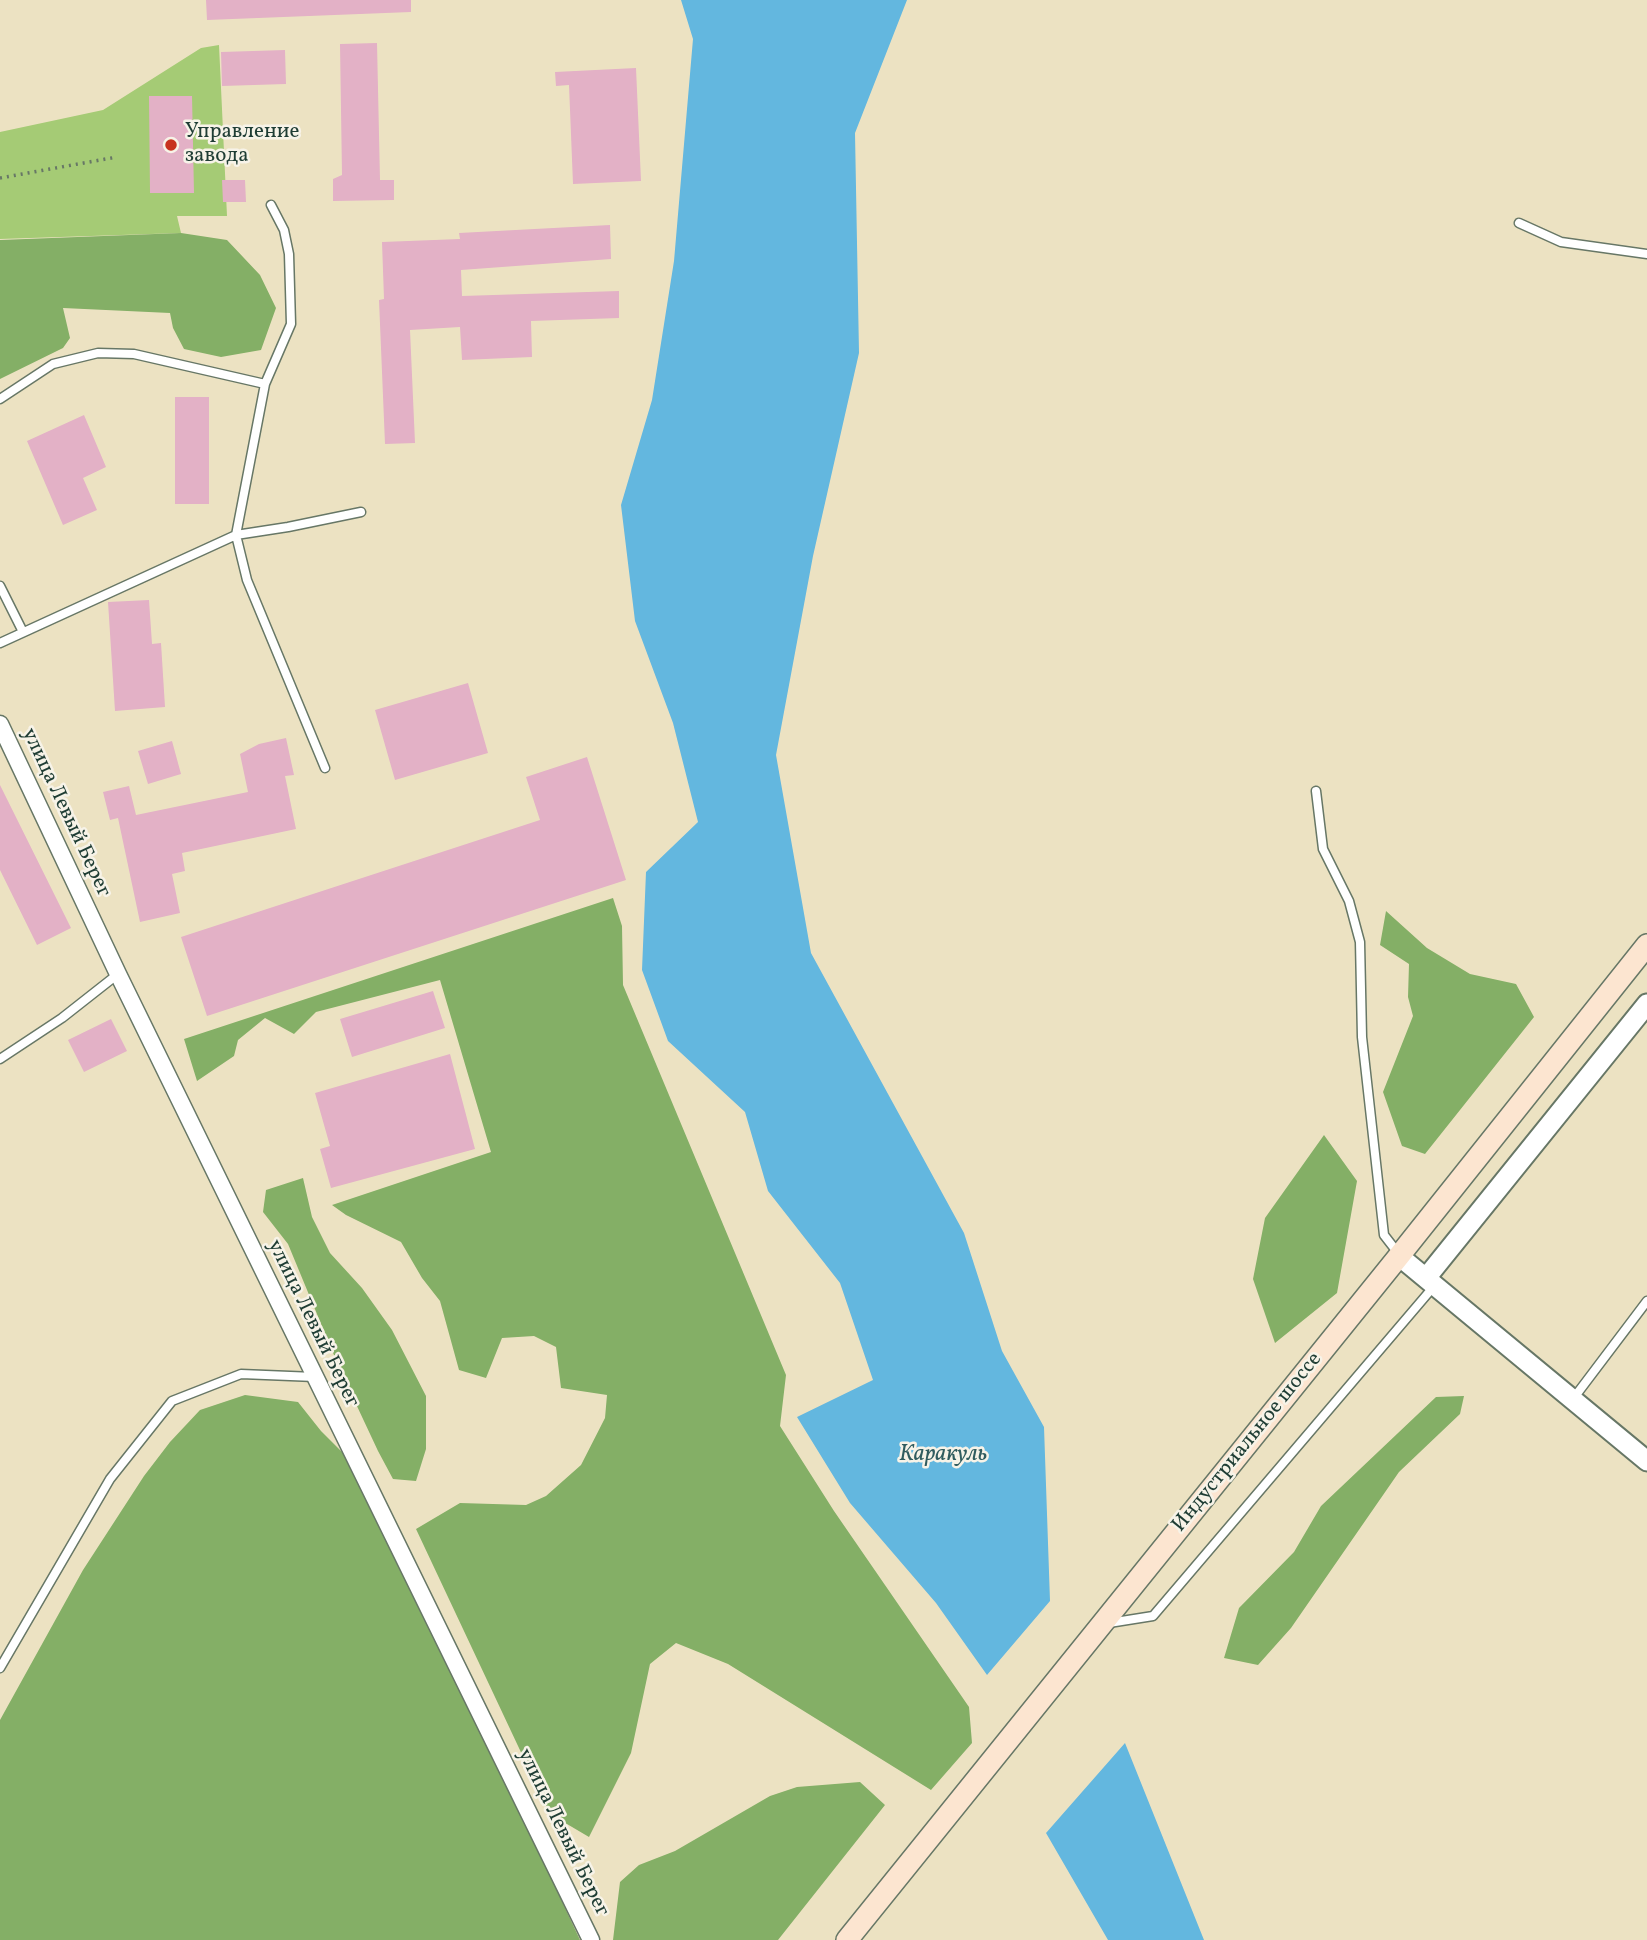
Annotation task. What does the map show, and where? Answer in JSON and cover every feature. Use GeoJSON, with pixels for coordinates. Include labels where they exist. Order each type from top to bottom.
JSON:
{"type":"FeatureCollection","features":[{"type":"Feature","properties":{"kind":"main road","name":"Индустриальное шоссе"},"geometry":{"type":"LineString","coordinates":[[848,1940],[1647,945]]}},
{"type":"Feature","properties":{"kind":"street","name":"улица Левый Берег"},"geometry":{"type":"LineString","coordinates":[[0,724],[118,974],[591,1940]]}},
{"type":"Feature","properties":{"kind":"street"},"geometry":{"type":"LineString","coordinates":[[1430,1281],[1647,1004]]}},
{"type":"Feature","properties":{"kind":"street"},"geometry":{"type":"LineString","coordinates":[[1399,1256],[1647,1461]]}},
{"type":"Feature","properties":{"kind":"lane"},"geometry":{"type":"LineString","coordinates":[[271,205],[284,230],[289,254],[291,324],[265,384],[236,535],[247,580],[325,768]]}},
{"type":"Feature","properties":{"kind":"lane"},"geometry":{"type":"LineString","coordinates":[[1518,223],[1561,242],[1647,254]]}},
{"type":"Feature","properties":{"kind":"lane"},"geometry":{"type":"LineString","coordinates":[[0,399],[53,364],[98,353],[134,354],[265,384]]}},
{"type":"Feature","properties":{"kind":"lane"},"geometry":{"type":"LineString","coordinates":[[0,643],[236,535],[361,512]]}},
{"type":"Feature","properties":{"kind":"lane"},"geometry":{"type":"LineString","coordinates":[[0,586],[23,632]]}},
{"type":"Feature","properties":{"kind":"lane"},"geometry":{"type":"LineString","coordinates":[[1316,791],[1323,849],[1349,901],[1360,943],[1362,1037],[1384,1236],[1399,1256]]}},
{"type":"Feature","properties":{"kind":"lane"},"geometry":{"type":"LineString","coordinates":[[0,1059],[62,1018],[118,974]]}},
{"type":"Feature","properties":{"kind":"lane"},"geometry":{"type":"LineString","coordinates":[[1102,1624],[1153,1616],[1430,1281]]}},
{"type":"Feature","properties":{"kind":"lane"},"geometry":{"type":"LineString","coordinates":[[1573,1399],[1647,1301]]}},
{"type":"Feature","properties":{"kind":"lane"},"geometry":{"type":"LineString","coordinates":[[0,1668],[110,1479],[172,1401],[241,1374],[315,1377]]}},
{"type":"Feature","properties":{"kind":"path"},"geometry":{"type":"LineString","coordinates":[[0,178],[117,157]]}},
{"type":"Feature","properties":{"kind":"green space"},"geometry":{"type":"Polygon","coordinates":[[[219,45],[227,216],[177,216],[181,233],[0,239],[0,132],[103,110],[201,48],[219,45]]]}},
{"type":"Feature","properties":{"kind":"green space"},"geometry":{"type":"Polygon","coordinates":[[[181,233],[227,240],[260,275],[276,308],[261,350],[221,357],[184,349],[173,328],[170,313],[63,308],[70,338],[63,348],[0,379],[0,240],[181,233]]]}},
{"type":"Feature","properties":{"kind":"green space"},"geometry":{"type":"Polygon","coordinates":[[[613,898],[622,926],[623,985],[786,1375],[780,1426],[834,1511],[969,1707],[972,1743],[931,1790],[728,1664],[676,1643],[650,1664],[631,1753],[589,1837],[550,1814],[416,1529],[460,1503],[526,1505],[546,1496],[581,1465],[605,1418],[607,1395],[561,1388],[556,1347],[534,1336],[502,1338],[486,1378],[459,1370],[440,1301],[422,1278],[401,1242],[346,1215],[332,1205],[491,1152],[440,980],[316,1012],[294,1034],[265,1018],[238,1040],[234,1056],[197,1081],[184,1039],[613,898]]]}},
{"type":"Feature","properties":{"kind":"green space"},"geometry":{"type":"Polygon","coordinates":[[[1386,911],[1427,948],[1470,974],[1516,984],[1534,1017],[1425,1154],[1402,1146],[1383,1092],[1413,1016],[1408,997],[1409,964],[1380,945],[1386,911]]]}},
{"type":"Feature","properties":{"kind":"green space"},"geometry":{"type":"Polygon","coordinates":[[[1324,1135],[1357,1181],[1337,1293],[1275,1343],[1253,1279],[1265,1218],[1324,1135]]]}},
{"type":"Feature","properties":{"kind":"green space"},"geometry":{"type":"Polygon","coordinates":[[[303,1178],[312,1217],[330,1253],[362,1288],[392,1330],[426,1396],[426,1449],[416,1481],[393,1479],[341,1372],[288,1244],[263,1212],[266,1190],[303,1178]]]}},
{"type":"Feature","properties":{"kind":"green space"},"geometry":{"type":"Polygon","coordinates":[[[245,1395],[298,1402],[321,1431],[362,1472],[580,1940],[0,1940],[0,1720],[83,1570],[144,1476],[170,1442],[200,1410],[245,1395]]]}},
{"type":"Feature","properties":{"kind":"green space"},"geometry":{"type":"Polygon","coordinates":[[[1464,1396],[1460,1414],[1399,1472],[1291,1628],[1258,1665],[1224,1658],[1239,1608],[1294,1552],[1321,1506],[1436,1397],[1464,1396]]]}},
{"type":"Feature","properties":{"kind":"green space"},"geometry":{"type":"Polygon","coordinates":[[[860,1782],[885,1805],[778,1940],[613,1940],[620,1882],[639,1865],[675,1851],[770,1796],[797,1787],[860,1782]]]}},
{"type":"Feature","properties":{"kind":"water","name":"Каракуль"},"geometry":{"type":"Polygon","coordinates":[[[681,0],[907,0],[855,133],[859,353],[813,556],[776,755],[811,953],[964,1233],[1002,1351],[1044,1427],[1050,1601],[987,1675],[936,1603],[850,1503],[797,1417],[873,1380],[840,1283],[768,1191],[745,1112],[668,1041],[642,970],[646,872],[698,822],[673,723],[635,621],[621,505],[652,400],[674,261],[693,39],[681,0]]]}},
{"type":"Feature","properties":{"kind":"water"},"geometry":{"type":"Polygon","coordinates":[[[1125,1743],[1204,1940],[1108,1940],[1046,1833],[1125,1743]]]}},
{"type":"Feature","properties":{"kind":"building"},"geometry":{"type":"Polygon","coordinates":[[[206,0],[411,0],[411,12],[207,20],[206,0]]]}},
{"type":"Feature","properties":{"kind":"building"},"geometry":{"type":"Polygon","coordinates":[[[377,43],[380,180],[394,180],[394,200],[333,201],[333,179],[342,175],[340,44],[377,43]]]}},
{"type":"Feature","properties":{"kind":"building"},"geometry":{"type":"Polygon","coordinates":[[[285,50],[286,84],[222,86],[221,52],[285,50]]]}},
{"type":"Feature","properties":{"kind":"building"},"geometry":{"type":"Polygon","coordinates":[[[636,68],[641,181],[573,184],[569,85],[556,86],[555,72],[636,68]]]}},
{"type":"Feature","properties":{"kind":"building","name":"Управление завода"},"geometry":{"type":"Polygon","coordinates":[[[149,96],[192,96],[194,193],[150,193],[149,96]]]}},
{"type":"Feature","properties":{"kind":"building"},"geometry":{"type":"Polygon","coordinates":[[[222,180],[245,180],[246,202],[223,202],[222,180]]]}},
{"type":"Feature","properties":{"kind":"building"},"geometry":{"type":"Polygon","coordinates":[[[610,225],[611,259],[461,270],[462,296],[619,291],[619,318],[531,321],[532,357],[462,360],[460,327],[410,330],[415,443],[385,444],[379,300],[384,299],[382,242],[460,239],[459,233],[610,225]]]}},
{"type":"Feature","properties":{"kind":"building"},"geometry":{"type":"Polygon","coordinates":[[[175,397],[209,397],[209,504],[175,504],[175,397]]]}},
{"type":"Feature","properties":{"kind":"building"},"geometry":{"type":"Polygon","coordinates":[[[84,415],[106,467],[83,478],[97,510],[63,525],[27,441],[84,415]]]}},
{"type":"Feature","properties":{"kind":"building"},"geometry":{"type":"Polygon","coordinates":[[[149,600],[152,644],[161,643],[165,707],[115,711],[108,602],[149,600]]]}},
{"type":"Feature","properties":{"kind":"building"},"geometry":{"type":"Polygon","coordinates":[[[468,683],[488,753],[395,780],[375,710],[468,683]]]}},
{"type":"Feature","properties":{"kind":"building"},"geometry":{"type":"Polygon","coordinates":[[[286,738],[294,775],[285,776],[296,829],[182,853],[185,871],[172,874],[180,913],[140,922],[118,818],[110,820],[103,792],[129,786],[136,815],[248,792],[240,754],[259,744],[286,738]]]}},
{"type":"Feature","properties":{"kind":"building"},"geometry":{"type":"Polygon","coordinates":[[[172,741],[181,774],[148,784],[138,751],[172,741]]]}},
{"type":"Feature","properties":{"kind":"building"},"geometry":{"type":"Polygon","coordinates":[[[587,757],[626,880],[207,1016],[181,937],[540,820],[526,777],[587,757]]]}},
{"type":"Feature","properties":{"kind":"building"},"geometry":{"type":"Polygon","coordinates":[[[0,785],[71,928],[37,945],[0,870],[0,785]]]}},
{"type":"Feature","properties":{"kind":"building"},"geometry":{"type":"Polygon","coordinates":[[[433,991],[445,1028],[352,1057],[340,1019],[433,991]]]}},
{"type":"Feature","properties":{"kind":"building"},"geometry":{"type":"Polygon","coordinates":[[[111,1019],[127,1051],[84,1072],[68,1040],[111,1019]]]}},
{"type":"Feature","properties":{"kind":"building"},"geometry":{"type":"Polygon","coordinates":[[[450,1054],[475,1149],[331,1188],[320,1149],[330,1146],[315,1093],[450,1054]]]}},
{"type":"Feature","properties":{"kind":"place","name":"Управление завода"},"geometry":{"type":"Point","coordinates":[171,145]}}]}
